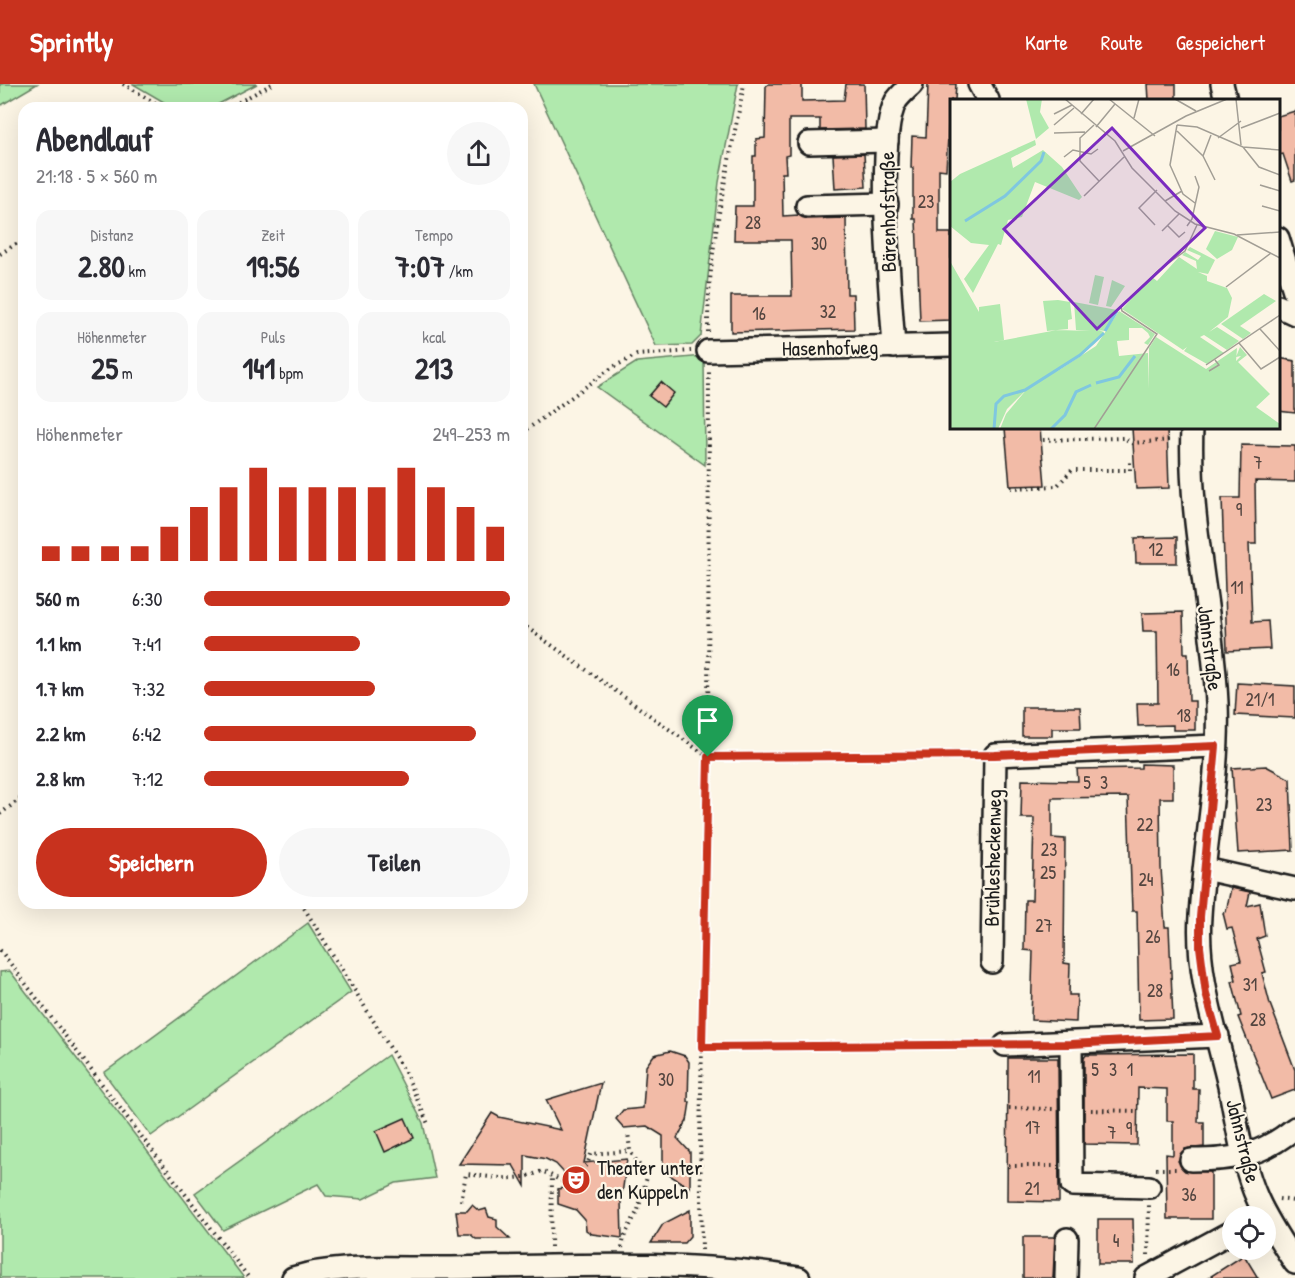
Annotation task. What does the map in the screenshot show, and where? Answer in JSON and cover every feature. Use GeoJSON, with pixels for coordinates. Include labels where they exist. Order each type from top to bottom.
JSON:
{"type":"FeatureCollection","features":[{"type":"Feature","properties":{"kind":"street","name":"Bärenhofstraße"},"geometry":{"type":"LineString","coordinates":[[894,346],[887,204],[887,141],[896,101],[912,84]]}},
{"type":"Feature","properties":{"kind":"street"},"geometry":{"type":"LineString","coordinates":[[979,84],[987,99]]}},
{"type":"Feature","properties":{"kind":"street"},"geometry":{"type":"LineString","coordinates":[[1222,84],[1226,99]]}},
{"type":"Feature","properties":{"kind":"street"},"geometry":{"type":"LineString","coordinates":[[809,143],[887,141]]}},
{"type":"Feature","properties":{"kind":"street"},"geometry":{"type":"LineString","coordinates":[[807,206],[887,204]]}},
{"type":"Feature","properties":{"kind":"street"},"geometry":{"type":"LineString","coordinates":[[1280,245],[1295,294]]}},
{"type":"Feature","properties":{"kind":"street"},"geometry":{"type":"LineString","coordinates":[[1280,307],[1295,314]]}},
{"type":"Feature","properties":{"kind":"street","name":"Hasenhofweg"},"geometry":{"type":"LineString","coordinates":[[708,351],[950,345]]}},
{"type":"Feature","properties":{"kind":"street","name":"Jahnstraße"},"geometry":{"type":"LineString","coordinates":[[1192,433],[1191,459],[1200,569],[1215,671],[1216,746],[1204,869],[1200,947],[1206,994],[1218,1036],[1245,1156],[1260,1206]]}},
{"type":"Feature","properties":{"kind":"street"},"geometry":{"type":"LineString","coordinates":[[995,755],[1216,746]]}},
{"type":"Feature","properties":{"kind":"street","name":"Brühlesheckenweg"},"geometry":{"type":"LineString","coordinates":[[992,962],[995,755]]}},
{"type":"Feature","properties":{"kind":"street"},"geometry":{"type":"LineString","coordinates":[[1204,869],[1295,890]]}},
{"type":"Feature","properties":{"kind":"street"},"geometry":{"type":"LineString","coordinates":[[1005,1045],[1218,1036]]}},
{"type":"Feature","properties":{"kind":"street"},"geometry":{"type":"LineString","coordinates":[[1071,1044],[1072,1185],[1149,1187]]}},
{"type":"Feature","properties":{"kind":"street"},"geometry":{"type":"LineString","coordinates":[[1187,1165],[1232,1160],[1245,1156],[1264,1149],[1295,1128]]}},
{"type":"Feature","properties":{"kind":"street","name":"Jahnstraße"},"geometry":{"type":"LineString","coordinates":[[1276,1234],[1295,1263]]}},
{"type":"Feature","properties":{"kind":"street"},"geometry":{"type":"LineString","coordinates":[[1147,1278],[1222,1237]]}},
{"type":"Feature","properties":{"kind":"street"},"geometry":{"type":"LineString","coordinates":[[1066,1278],[1067,1239]]}},
{"type":"Feature","properties":{"kind":"street"},"geometry":{"type":"LineString","coordinates":[[293,1278],[333,1269],[620,1266],[749,1270],[799,1278]]}},
{"type":"Feature","properties":{"kind":"path"},"geometry":{"type":"LineString","coordinates":[[123,84],[154,102]]}},
{"type":"Feature","properties":{"kind":"path"},"geometry":{"type":"LineString","coordinates":[[239,102],[272,84]]}},
{"type":"Feature","properties":{"kind":"path"},"geometry":{"type":"LineString","coordinates":[[703,1268],[702,1047],[708,757],[708,308],[718,217],[744,84]]}},
{"type":"Feature","properties":{"kind":"path"},"geometry":{"type":"LineString","coordinates":[[0,254],[18,243]]}},
{"type":"Feature","properties":{"kind":"path"},"geometry":{"type":"LineString","coordinates":[[528,430],[613,367],[637,355],[708,351]]}},
{"type":"Feature","properties":{"kind":"path"},"geometry":{"type":"LineString","coordinates":[[1043,440],[1124,438],[1132,443],[1192,433]]}},
{"type":"Feature","properties":{"kind":"path"},"geometry":{"type":"LineString","coordinates":[[1011,488],[1057,486],[1072,470],[1130,470],[1130,460]]}},
{"type":"Feature","properties":{"kind":"path"},"geometry":{"type":"LineString","coordinates":[[528,628],[708,757],[995,755]]}},
{"type":"Feature","properties":{"kind":"path"},"geometry":{"type":"LineString","coordinates":[[0,814],[18,800]]}},
{"type":"Feature","properties":{"kind":"path"},"geometry":{"type":"LineString","coordinates":[[305,909],[406,1074],[429,1126]]}},
{"type":"Feature","properties":{"kind":"path"},"geometry":{"type":"LineString","coordinates":[[1,953],[249,1278]]}},
{"type":"Feature","properties":{"kind":"path"},"geometry":{"type":"LineString","coordinates":[[702,1047],[1005,1045]]}},
{"type":"Feature","properties":{"kind":"path"},"geometry":{"type":"LineString","coordinates":[[620,1266],[624,1237],[638,1210],[647,1177],[630,1151],[628,1131]]}},
{"type":"Feature","properties":{"kind":"path"},"geometry":{"type":"LineString","coordinates":[[461,1201],[466,1174],[511,1180],[527,1178],[542,1171],[564,1182],[587,1165],[591,1154],[630,1151]]}},
{"type":"Feature","properties":{"kind":"path"},"geometry":{"type":"LineString","coordinates":[[1147,1278],[1149,1169],[1187,1165]]}},
{"type":"Feature","properties":{"kind":"path"},"geometry":{"type":"LineString","coordinates":[[1009,1166],[1072,1166]]}},
{"type":"Feature","properties":{"kind":"path"},"geometry":{"type":"LineString","coordinates":[[551,1268],[552,1176]]}},
{"type":"Feature","properties":{"kind":"green space"},"geometry":{"type":"Polygon","coordinates":[[[0,84],[37,84],[0,106],[0,84]]]}},
{"type":"Feature","properties":{"kind":"green space"},"geometry":{"type":"Polygon","coordinates":[[[133,84],[257,84],[222,102],[164,102],[133,84]]]}},
{"type":"Feature","properties":{"kind":"green space"},"geometry":{"type":"Polygon","coordinates":[[[534,84],[738,84],[719,182],[701,336],[692,345],[656,346],[534,84]]]}},
{"type":"Feature","properties":{"kind":"green space"},"geometry":{"type":"Polygon","coordinates":[[[704,356],[705,465],[597,387],[637,362],[704,356]]]}},
{"type":"Feature","properties":{"kind":"green space"},"geometry":{"type":"Polygon","coordinates":[[[308,923],[351,992],[151,1136],[104,1073],[308,923]]]}},
{"type":"Feature","properties":{"kind":"green space"},"geometry":{"type":"Polygon","coordinates":[[[10,971],[244,1278],[0,1278],[0,972],[10,971]]]}},
{"type":"Feature","properties":{"kind":"green space"},"geometry":{"type":"Polygon","coordinates":[[[388,1055],[423,1123],[435,1178],[396,1183],[363,1199],[326,1196],[318,1184],[223,1230],[195,1193],[388,1055]]]}},
{"type":"Feature","properties":{"kind":"building"},"geometry":{"type":"Polygon","coordinates":[[[769,84],[802,84],[802,101],[844,100],[846,84],[864,84],[865,129],[820,130],[820,119],[789,119],[789,155],[785,156],[786,173],[782,173],[783,216],[799,215],[807,219],[846,218],[847,294],[853,294],[854,329],[731,332],[731,296],[792,296],[791,240],[734,240],[735,206],[753,206],[753,156],[756,156],[756,139],[765,138],[766,86],[769,84]]]}},
{"type":"Feature","properties":{"kind":"building"},"geometry":{"type":"Polygon","coordinates":[[[928,84],[956,84],[955,99],[950,99],[946,170],[939,169],[939,233],[950,233],[950,320],[920,321],[916,219],[913,219],[912,136],[926,137],[928,84]]]}},
{"type":"Feature","properties":{"kind":"building"},"geometry":{"type":"Polygon","coordinates":[[[1148,84],[1176,84],[1176,99],[1149,99],[1148,84]]]}},
{"type":"Feature","properties":{"kind":"building"},"geometry":{"type":"Polygon","coordinates":[[[1295,111],[1295,180],[1292,181],[1283,154],[1280,155],[1280,115],[1295,111]]]}},
{"type":"Feature","properties":{"kind":"building"},"geometry":{"type":"Polygon","coordinates":[[[864,154],[866,187],[835,189],[833,155],[864,154]]]}},
{"type":"Feature","properties":{"kind":"building"},"geometry":{"type":"Polygon","coordinates":[[[1280,358],[1295,361],[1295,413],[1280,411],[1280,358]]]}},
{"type":"Feature","properties":{"kind":"building"},"geometry":{"type":"Polygon","coordinates":[[[661,382],[674,393],[663,407],[649,396],[661,382]]]}},
{"type":"Feature","properties":{"kind":"building"},"geometry":{"type":"Polygon","coordinates":[[[1005,429],[1040,429],[1045,485],[1010,486],[1005,429]]]}},
{"type":"Feature","properties":{"kind":"building"},"geometry":{"type":"Polygon","coordinates":[[[1132,429],[1167,429],[1169,488],[1136,489],[1132,429]]]}},
{"type":"Feature","properties":{"kind":"building"},"geometry":{"type":"Polygon","coordinates":[[[1241,445],[1295,446],[1295,482],[1255,481],[1256,544],[1249,544],[1252,622],[1268,621],[1270,649],[1227,651],[1222,498],[1240,498],[1241,445]]]}},
{"type":"Feature","properties":{"kind":"building"},"geometry":{"type":"Polygon","coordinates":[[[1177,537],[1177,563],[1136,563],[1135,538],[1177,537]]]}},
{"type":"Feature","properties":{"kind":"building"},"geometry":{"type":"Polygon","coordinates":[[[1183,612],[1184,653],[1188,653],[1189,701],[1195,701],[1195,730],[1173,730],[1173,725],[1138,726],[1137,703],[1158,703],[1157,631],[1143,631],[1142,613],[1183,612]]]}},
{"type":"Feature","properties":{"kind":"building"},"geometry":{"type":"Polygon","coordinates":[[[1237,683],[1295,686],[1295,718],[1235,715],[1237,683]]]}},
{"type":"Feature","properties":{"kind":"building"},"geometry":{"type":"Polygon","coordinates":[[[1022,707],[1080,707],[1081,728],[1052,728],[1052,736],[1022,736],[1022,707]]]}},
{"type":"Feature","properties":{"kind":"building"},"geometry":{"type":"Polygon","coordinates":[[[1141,764],[1173,765],[1173,798],[1160,798],[1161,868],[1165,927],[1169,927],[1173,1019],[1139,1020],[1137,911],[1132,911],[1128,797],[1052,798],[1052,838],[1065,839],[1064,963],[1070,964],[1069,995],[1077,995],[1076,1022],[1031,1020],[1033,951],[1024,950],[1025,900],[1032,900],[1034,818],[1021,818],[1022,780],[1078,781],[1077,769],[1141,768],[1141,764]]]}},
{"type":"Feature","properties":{"kind":"building"},"geometry":{"type":"Polygon","coordinates":[[[1266,766],[1290,779],[1293,850],[1238,853],[1232,768],[1266,766]]]}},
{"type":"Feature","properties":{"kind":"building"},"geometry":{"type":"Polygon","coordinates":[[[1231,888],[1250,892],[1247,906],[1260,903],[1265,936],[1257,939],[1266,972],[1262,973],[1270,1004],[1295,1070],[1295,1090],[1271,1099],[1238,1017],[1241,1016],[1232,981],[1236,980],[1232,963],[1241,961],[1232,928],[1227,929],[1223,913],[1226,912],[1231,888]]]}},
{"type":"Feature","properties":{"kind":"building"},"geometry":{"type":"Polygon","coordinates":[[[670,1051],[685,1056],[689,1062],[688,1102],[690,1102],[687,1121],[677,1138],[690,1152],[690,1188],[663,1171],[663,1136],[647,1126],[624,1128],[616,1119],[623,1110],[643,1108],[646,1066],[654,1055],[670,1051]]]}},
{"type":"Feature","properties":{"kind":"building"},"geometry":{"type":"Polygon","coordinates":[[[1193,1054],[1193,1089],[1199,1089],[1198,1122],[1204,1122],[1204,1147],[1185,1149],[1178,1161],[1185,1171],[1211,1172],[1211,1219],[1167,1219],[1166,1154],[1173,1155],[1173,1121],[1167,1121],[1167,1089],[1138,1088],[1137,1145],[1084,1144],[1084,1058],[1086,1055],[1193,1054]]]}},
{"type":"Feature","properties":{"kind":"building"},"geometry":{"type":"Polygon","coordinates":[[[1008,1058],[1058,1058],[1059,1202],[1007,1201],[1008,1058]]]}},
{"type":"Feature","properties":{"kind":"building"},"geometry":{"type":"Polygon","coordinates":[[[601,1083],[584,1163],[627,1159],[621,1201],[622,1238],[592,1234],[586,1230],[585,1220],[576,1210],[558,1204],[558,1189],[576,1186],[556,1164],[546,1159],[525,1155],[525,1186],[513,1165],[459,1164],[492,1113],[499,1117],[561,1130],[546,1100],[601,1083]]]}},
{"type":"Feature","properties":{"kind":"building"},"geometry":{"type":"Polygon","coordinates":[[[405,1118],[414,1138],[385,1152],[376,1131],[405,1118]]]}},
{"type":"Feature","properties":{"kind":"building"},"geometry":{"type":"Polygon","coordinates":[[[472,1205],[479,1211],[486,1209],[489,1217],[497,1219],[497,1227],[510,1239],[476,1239],[470,1234],[459,1234],[456,1211],[467,1211],[472,1205]]]}},
{"type":"Feature","properties":{"kind":"building"},"geometry":{"type":"Polygon","coordinates":[[[690,1210],[690,1236],[684,1243],[651,1243],[663,1224],[690,1210]]]}},
{"type":"Feature","properties":{"kind":"building"},"geometry":{"type":"Polygon","coordinates":[[[1098,1219],[1133,1219],[1134,1264],[1098,1264],[1098,1219]]]}},
{"type":"Feature","properties":{"kind":"building"},"geometry":{"type":"Polygon","coordinates":[[[1023,1237],[1055,1237],[1053,1278],[1023,1278],[1023,1237]]]}},
{"type":"Feature","properties":{"kind":"building"},"geometry":{"type":"Polygon","coordinates":[[[1236,1260],[1247,1260],[1258,1278],[1208,1278],[1236,1260]]]}},
{"type":"Feature","properties":{"kind":"place","name":"Theater unter den Kuppeln"},"geometry":{"type":"Point","coordinates":[576,1180]}},
{"type":"Feature","properties":{"kind":"route"},"geometry":{"type":"LineString","coordinates":[[1216,746],[1200,917],[1200,947],[1206,994],[1218,1036],[1071,1044],[702,1047],[708,757],[995,755],[1216,746]]}}]}
